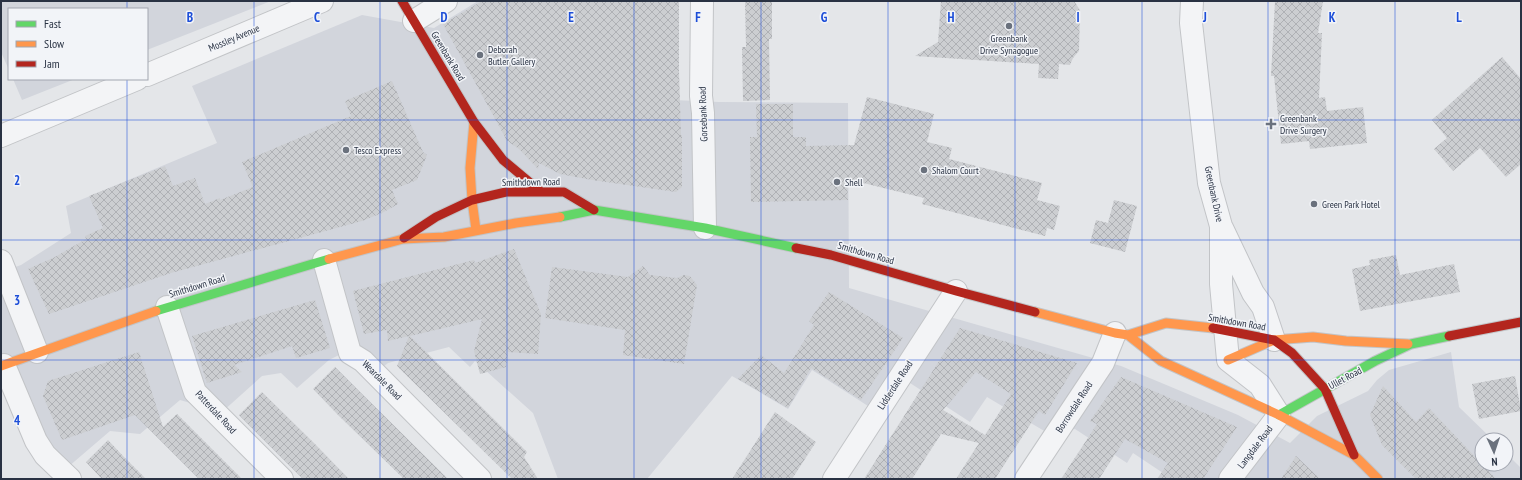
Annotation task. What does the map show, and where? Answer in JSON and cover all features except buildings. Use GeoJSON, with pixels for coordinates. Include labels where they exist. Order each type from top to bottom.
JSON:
{"type":"FeatureCollection","features":[{"type":"Feature","properties":{"kind":"main road","name":"Greenbank Road"},"geometry":{"type":"LineString","coordinates":[[402,1],[474,122],[503,160],[540,191]]}},
{"type":"Feature","properties":{"kind":"main road"},"geometry":{"type":"LineString","coordinates":[[474,122],[470,168],[476,230]]}},
{"type":"Feature","properties":{"kind":"main road","name":"Smithdown Road"},"geometry":{"type":"LineString","coordinates":[[403,239],[436,217],[472,200],[506,192],[564,192],[594,210]]}},
{"type":"Feature","properties":{"kind":"main road","name":"Smithdown Road"},"geometry":{"type":"LineString","coordinates":[[3,366],[37,352],[167,307],[324,260],[403,239],[444,237],[516,223],[547,220],[594,210],[705,228],[831,255],[956,291],[1121,334],[1161,361],[1279,415],[1354,455],[1378,479]]}},
{"type":"Feature","properties":{"kind":"main road","name":"Ullet Road"},"geometry":{"type":"LineString","coordinates":[[1228,360],[1274,340],[1313,337],[1346,341],[1411,344],[1521,322]]}},
{"type":"Feature","properties":{"kind":"main road","name":"Smithdown Road"},"geometry":{"type":"LineString","coordinates":[[1121,334],[1166,323],[1224,329],[1274,340],[1292,353],[1324,389],[1354,455]]}},
{"type":"Feature","properties":{"kind":"main road","name":"Ullet Road"},"geometry":{"type":"LineString","coordinates":[[1279,415],[1324,389],[1359,372],[1375,361],[1411,344]]}},
{"type":"Feature","properties":{"kind":"street","name":"Mossley Avenue"},"geometry":{"type":"LineString","coordinates":[[148,75],[322,1]]}},
{"type":"Feature","properties":{"kind":"street"},"geometry":{"type":"LineString","coordinates":[[414,20],[446,1]]}},
{"type":"Feature","properties":{"kind":"street","name":"Gorsebank Road"},"geometry":{"type":"LineString","coordinates":[[702,1],[701,96],[703,113],[705,228]]}},
{"type":"Feature","properties":{"kind":"street","name":"Greenbank Drive"},"geometry":{"type":"LineString","coordinates":[[1192,1],[1191,23],[1209,183],[1221,226],[1221,284],[1228,360]]}},
{"type":"Feature","properties":{"kind":"street"},"geometry":{"type":"LineString","coordinates":[[1,136],[135,80]]}},
{"type":"Feature","properties":{"kind":"street"},"geometry":{"type":"LineString","coordinates":[[1221,226],[1239,260],[1253,293],[1263,307],[1274,340]]}},
{"type":"Feature","properties":{"kind":"street","name":"Weardale Road"},"geometry":{"type":"LineString","coordinates":[[324,260],[350,352],[363,361],[480,479]]}},
{"type":"Feature","properties":{"kind":"street"},"geometry":{"type":"LineString","coordinates":[[1,261],[37,352]]}},
{"type":"Feature","properties":{"kind":"street","name":"Lidderdale Road"},"geometry":{"type":"LineString","coordinates":[[834,479],[956,291]]}},
{"type":"Feature","properties":{"kind":"street","name":"Patterdale Road"},"geometry":{"type":"LineString","coordinates":[[167,307],[195,392],[282,479]]}},
{"type":"Feature","properties":{"kind":"street","name":"Borrowdale Road"},"geometry":{"type":"LineString","coordinates":[[1026,479],[1063,425],[1121,334]]}},
{"type":"Feature","properties":{"kind":"street"},"geometry":{"type":"LineString","coordinates":[[1228,360],[1260,384],[1279,415]]}},
{"type":"Feature","properties":{"kind":"street"},"geometry":{"type":"LineString","coordinates":[[3,366],[36,441],[45,454],[70,479]]}},
{"type":"Feature","properties":{"kind":"street","name":"Langdale Road"},"geometry":{"type":"LineString","coordinates":[[1230,479],[1279,415]]}},
{"type":"Feature","properties":{"kind":"shaded area"},"geometry":{"type":"Polygon","coordinates":[[[1,1],[271,1],[148,50],[148,8],[8,8],[8,68],[1,52],[1,1]]]}},
{"type":"Feature","properties":{"kind":"shaded area"},"geometry":{"type":"Polygon","coordinates":[[[478,1],[507,1],[559,95],[719,102],[848,103],[849,288],[1121,366],[1238,415],[1290,443],[1317,416],[1368,391],[1377,380],[1389,370],[1451,352],[1459,407],[1485,432],[1474,432],[1474,472],[1514,472],[1514,461],[1521,468],[1521,479],[1172,479],[1133,453],[1127,463],[1075,429],[1046,432],[987,397],[970,422],[910,383],[868,406],[812,370],[788,409],[732,376],[647,479],[558,479],[533,413],[475,361],[470,367],[449,347],[388,363],[383,367],[339,355],[329,360],[297,388],[281,373],[262,376],[222,412],[180,400],[140,434],[110,431],[68,467],[50,446],[32,401],[1,390],[1,272],[21,265],[71,233],[66,206],[217,143],[192,86],[362,15],[434,28],[478,1]]]}},
{"type":"Feature","properties":{"kind":"shaded area"},"geometry":{"type":"Polygon","coordinates":[[[13,80],[72,80],[22,100],[13,80]]]}},
{"type":"Feature","properties":{"kind":"traffic: fast"},"geometry":{"type":"LineString","coordinates":[[560,217],[594,210],[705,228],[796,248]]}},
{"type":"Feature","properties":{"kind":"traffic: fast"},"geometry":{"type":"LineString","coordinates":[[156,311],[329,259]]}},
{"type":"Feature","properties":{"kind":"traffic: fast"},"geometry":{"type":"LineString","coordinates":[[1279,415],[1375,361],[1411,344],[1449,336]]}},
{"type":"Feature","properties":{"kind":"traffic: slow"},"geometry":{"type":"LineString","coordinates":[[474,122],[470,168],[476,230]]}},
{"type":"Feature","properties":{"kind":"traffic: slow"},"geometry":{"type":"LineString","coordinates":[[329,259],[403,239],[444,237],[516,223],[560,217]]}},
{"type":"Feature","properties":{"kind":"traffic: slow"},"geometry":{"type":"LineString","coordinates":[[1,366],[156,311]]}},
{"type":"Feature","properties":{"kind":"traffic: slow"},"geometry":{"type":"LineString","coordinates":[[1035,312],[1128,335],[1166,323],[1213,328]]}},
{"type":"Feature","properties":{"kind":"traffic: slow"},"geometry":{"type":"LineString","coordinates":[[1128,335],[1161,361],[1279,415],[1354,455],[1378,479]]}},
{"type":"Feature","properties":{"kind":"traffic: slow"},"geometry":{"type":"LineString","coordinates":[[1228,360],[1274,340],[1313,337],[1346,341],[1408,344]]}},
{"type":"Feature","properties":{"kind":"traffic: jam"},"geometry":{"type":"LineString","coordinates":[[402,1],[474,122],[503,160],[540,191]]}},
{"type":"Feature","properties":{"kind":"traffic: jam"},"geometry":{"type":"LineString","coordinates":[[404,238],[436,217],[472,200],[506,192],[564,192],[594,210]]}},
{"type":"Feature","properties":{"kind":"traffic: jam"},"geometry":{"type":"LineString","coordinates":[[796,248],[831,255],[1035,312]]}},
{"type":"Feature","properties":{"kind":"traffic: jam"},"geometry":{"type":"LineString","coordinates":[[1449,336],[1521,322]]}},
{"type":"Feature","properties":{"kind":"traffic: jam"},"geometry":{"type":"LineString","coordinates":[[1213,328],[1274,340],[1292,353],[1325,389],[1354,455]]}},
{"type":"Feature","properties":{"kind":"place","name":"Greenbank Drive Synagogue"},"geometry":{"type":"Point","coordinates":[1009,26]}},
{"type":"Feature","properties":{"kind":"place","name":"Deborah Butler Gallery"},"geometry":{"type":"Point","coordinates":[480,55]}},
{"type":"Feature","properties":{"kind":"place","name":"Greenbank Drive Surgery"},"geometry":{"type":"Point","coordinates":[1271,124]}},
{"type":"Feature","properties":{"kind":"place","name":"Tesco Express"},"geometry":{"type":"Point","coordinates":[346,150]}},
{"type":"Feature","properties":{"kind":"place","name":"Shalom Court"},"geometry":{"type":"Point","coordinates":[924,170]}},
{"type":"Feature","properties":{"kind":"place","name":"Shell"},"geometry":{"type":"Point","coordinates":[837,182]}},
{"type":"Feature","properties":{"kind":"place","name":"Green Park Hotel"},"geometry":{"type":"Point","coordinates":[1314,204]}}]}
